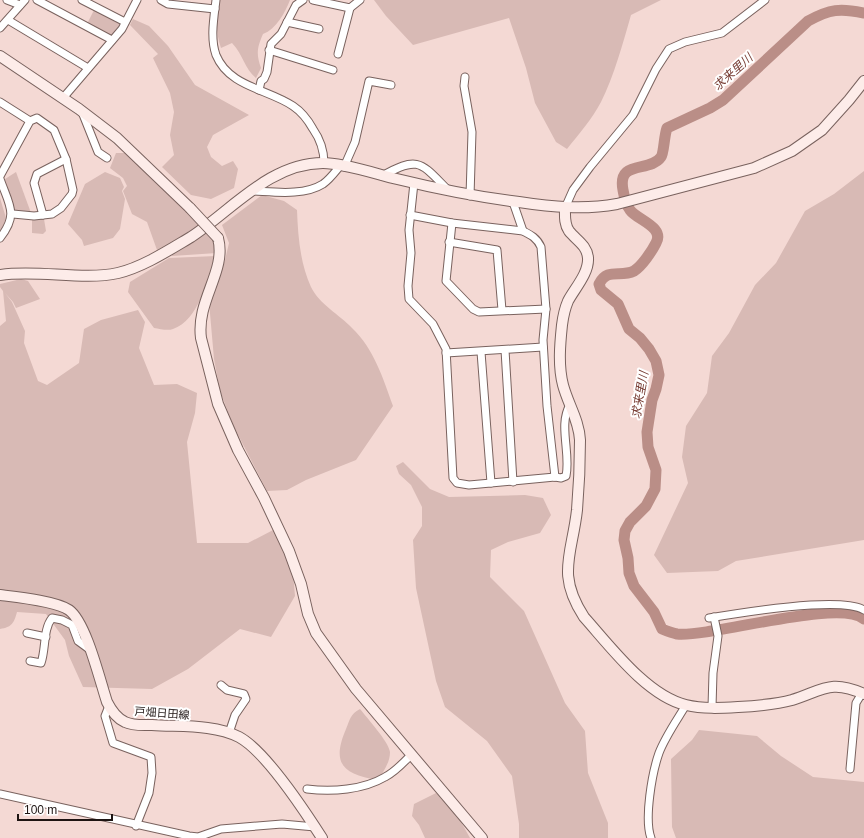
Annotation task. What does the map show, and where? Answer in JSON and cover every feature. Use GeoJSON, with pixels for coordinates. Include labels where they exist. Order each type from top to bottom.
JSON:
{"type":"FeatureCollection","features":[{"type":"Feature","properties":{"kind":"street"},"geometry":{"type":"LineString","coordinates":[[7,0],[22,2]]}},
{"type":"Feature","properties":{"kind":"street"},"geometry":{"type":"LineString","coordinates":[[37,0],[112,40]]}},
{"type":"Feature","properties":{"kind":"street"},"geometry":{"type":"LineString","coordinates":[[82,0],[125,22]]}},
{"type":"Feature","properties":{"kind":"street"},"geometry":{"type":"LineString","coordinates":[[63,98],[112,40],[125,22],[137,0]]}},
{"type":"Feature","properties":{"kind":"street"},"geometry":{"type":"LineString","coordinates":[[160,0],[168,4],[215,9]]}},
{"type":"Feature","properties":{"kind":"street"},"geometry":{"type":"LineString","coordinates":[[216,0],[213,26],[216,55],[223,66],[234,78],[293,106],[306,117],[324,150],[324,163]]}},
{"type":"Feature","properties":{"kind":"street"},"geometry":{"type":"LineString","coordinates":[[259,90],[261,81],[264,79],[267,72],[271,44],[281,34],[296,5],[303,0]]}},
{"type":"Feature","properties":{"kind":"street"},"geometry":{"type":"LineString","coordinates":[[313,0],[350,8]]}},
{"type":"Feature","properties":{"kind":"street"},"geometry":{"type":"LineString","coordinates":[[338,54],[350,8],[360,0]]}},
{"type":"Feature","properties":{"kind":"street"},"geometry":{"type":"LineString","coordinates":[[765,0],[722,33],[685,42],[669,49],[656,69],[633,115],[573,190],[565,208],[565,222],[569,230],[585,248],[588,257],[584,273],[567,303],[562,325],[560,373],[577,423],[580,439],[577,509],[568,557],[567,572],[573,599],[584,617],[646,684],[670,699],[686,705],[712,707],[780,703],[827,686],[840,686],[863,694],[856,703],[850,769]]}},
{"type":"Feature","properties":{"kind":"street"},"geometry":{"type":"LineString","coordinates":[[0,28],[22,2]]}},
{"type":"Feature","properties":{"kind":"street"},"geometry":{"type":"LineString","coordinates":[[8,20],[88,68]]}},
{"type":"Feature","properties":{"kind":"street"},"geometry":{"type":"LineString","coordinates":[[287,22],[319,29]]}},
{"type":"Feature","properties":{"kind":"street"},"geometry":{"type":"LineString","coordinates":[[269,50],[333,70]]}},
{"type":"Feature","properties":{"kind":"street"},"geometry":{"type":"LineString","coordinates":[[0,56],[63,98],[117,138],[190,208],[218,238],[220,248],[219,262],[204,302],[199,327],[218,404],[238,450],[264,498],[288,551],[301,584],[308,614],[316,633],[356,689],[482,838]]}},
{"type":"Feature","properties":{"kind":"street"},"geometry":{"type":"LineString","coordinates":[[465,77],[464,86],[472,132],[470,196]]}},
{"type":"Feature","properties":{"kind":"street"},"geometry":{"type":"LineString","coordinates":[[253,191],[298,192],[314,188],[330,178],[342,167],[354,142],[369,81],[391,84]]}},
{"type":"Feature","properties":{"kind":"street"},"geometry":{"type":"LineString","coordinates":[[0,273],[98,275],[133,269],[192,236],[253,191],[281,173],[296,168],[324,163],[470,196],[565,208],[599,208],[617,204],[754,168],[792,151],[822,130],[864,81]]}},
{"type":"Feature","properties":{"kind":"street"},"geometry":{"type":"LineString","coordinates":[[0,104],[30,121]]}},
{"type":"Feature","properties":{"kind":"street"},"geometry":{"type":"LineString","coordinates":[[81,111],[98,152],[107,158]]}},
{"type":"Feature","properties":{"kind":"street"},"geometry":{"type":"LineString","coordinates":[[0,176],[30,121],[37,118],[54,130],[66,160],[72,185],[72,194],[61,208],[52,214],[13,214]]}},
{"type":"Feature","properties":{"kind":"street"},"geometry":{"type":"LineString","coordinates":[[43,215],[34,183],[35,178],[37,174],[66,160]]}},
{"type":"Feature","properties":{"kind":"street"},"geometry":{"type":"LineString","coordinates":[[382,176],[409,163],[417,163],[426,168],[449,191]]}},
{"type":"Feature","properties":{"kind":"street"},"geometry":{"type":"LineString","coordinates":[[0,179],[13,214],[9,225],[0,238]]}},
{"type":"Feature","properties":{"kind":"street"},"geometry":{"type":"LineString","coordinates":[[414,183],[410,215],[409,299],[436,328],[443,341],[446,353],[453,478],[457,483],[463,484],[513,482],[555,477],[561,478],[566,476],[568,468],[565,418],[570,405]]}},
{"type":"Feature","properties":{"kind":"street"},"geometry":{"type":"LineString","coordinates":[[513,202],[522,231]]}},
{"type":"Feature","properties":{"kind":"street"},"geometry":{"type":"LineString","coordinates":[[410,215],[452,223],[522,231],[532,235],[541,247],[546,309],[543,347],[547,406],[555,477]]}},
{"type":"Feature","properties":{"kind":"street"},"geometry":{"type":"LineString","coordinates":[[452,223],[446,281],[473,309],[479,312],[546,309]]}},
{"type":"Feature","properties":{"kind":"street"},"geometry":{"type":"LineString","coordinates":[[449,242],[497,250],[502,310]]}},
{"type":"Feature","properties":{"kind":"street"},"geometry":{"type":"LineString","coordinates":[[446,353],[543,347]]}},
{"type":"Feature","properties":{"kind":"street"},"geometry":{"type":"LineString","coordinates":[[505,350],[513,482]]}},
{"type":"Feature","properties":{"kind":"street"},"geometry":{"type":"LineString","coordinates":[[481,352],[491,483]]}},
{"type":"Feature","properties":{"kind":"street","name":"戸畑日田線"},"geometry":{"type":"LineString","coordinates":[[0,595],[54,605],[68,610],[75,616],[84,630],[109,706],[117,717],[129,724],[203,728],[228,733],[238,736],[254,748],[322,838]]}},
{"type":"Feature","properties":{"kind":"street"},"geometry":{"type":"LineString","coordinates":[[712,707],[713,673],[718,636],[712,617],[782,607],[847,605],[864,610]]}},
{"type":"Feature","properties":{"kind":"street"},"geometry":{"type":"LineString","coordinates":[[30,661],[41,663],[45,652],[47,623],[52,618],[62,620],[72,625],[78,640],[89,649]]}},
{"type":"Feature","properties":{"kind":"street"},"geometry":{"type":"LineString","coordinates":[[27,633],[46,637]]}},
{"type":"Feature","properties":{"kind":"street"},"geometry":{"type":"LineString","coordinates":[[221,685],[227,690],[244,694],[246,699],[235,715],[228,733]]}},
{"type":"Feature","properties":{"kind":"street"},"geometry":{"type":"LineString","coordinates":[[651,838],[648,830],[650,799],[659,753],[686,705]]}},
{"type":"Feature","properties":{"kind":"street"},"geometry":{"type":"LineString","coordinates":[[109,706],[105,716],[113,743],[151,757],[152,773],[149,793],[136,826]]}},
{"type":"Feature","properties":{"kind":"street"},"geometry":{"type":"LineString","coordinates":[[307,788],[331,791],[367,785],[385,777],[411,755]]}},
{"type":"Feature","properties":{"kind":"street"},"geometry":{"type":"LineString","coordinates":[[0,794],[136,826],[198,837],[221,829],[282,824],[315,827]]}},
{"type":"Feature","properties":{"kind":"shaded area"},"geometry":{"type":"Polygon","coordinates":[[[219,0],[290,0],[280,20],[268,32],[263,34],[259,43],[258,59],[261,68],[256,78],[249,70],[232,43],[221,48],[217,30],[219,0]]]}},
{"type":"Feature","properties":{"kind":"shaded area"},"geometry":{"type":"Polygon","coordinates":[[[374,0],[661,0],[631,15],[606,92],[589,120],[567,149],[556,142],[535,103],[526,68],[509,18],[413,45],[386,16],[374,0]]]}},
{"type":"Feature","properties":{"kind":"shaded area"},"geometry":{"type":"Polygon","coordinates":[[[94,10],[121,23],[111,37],[87,24],[94,10]]]}},
{"type":"Feature","properties":{"kind":"shaded area"},"geometry":{"type":"Polygon","coordinates":[[[133,19],[149,26],[168,46],[195,85],[249,115],[213,135],[207,147],[211,157],[222,166],[233,161],[238,169],[234,188],[211,199],[191,195],[162,167],[174,155],[170,135],[174,112],[170,93],[153,58],[158,54],[130,25],[133,19]]]}},
{"type":"Feature","properties":{"kind":"shaded area"},"geometry":{"type":"Polygon","coordinates":[[[116,153],[130,153],[202,225],[188,235],[157,250],[147,222],[132,214],[123,191],[127,186],[123,178],[110,168],[116,153]]]}},
{"type":"Feature","properties":{"kind":"shaded area"},"geometry":{"type":"Polygon","coordinates":[[[864,171],[864,540],[736,561],[718,571],[667,573],[654,555],[688,483],[682,457],[686,426],[707,393],[712,356],[729,333],[755,285],[776,263],[805,211],[834,194],[864,171]]]}},
{"type":"Feature","properties":{"kind":"shaded area"},"geometry":{"type":"Polygon","coordinates":[[[16,172],[31,213],[13,212],[2,181],[16,172]]]}},
{"type":"Feature","properties":{"kind":"shaded area"},"geometry":{"type":"Polygon","coordinates":[[[105,172],[120,178],[124,187],[122,191],[125,199],[120,229],[113,238],[84,246],[82,240],[68,224],[85,184],[105,172]]]}},
{"type":"Feature","properties":{"kind":"shaded area"},"geometry":{"type":"Polygon","coordinates":[[[262,195],[284,201],[297,210],[302,259],[311,287],[319,299],[360,336],[377,364],[393,406],[356,460],[306,480],[287,490],[267,491],[233,425],[220,391],[214,359],[209,302],[225,260],[229,243],[222,225],[262,195]]]}},
{"type":"Feature","properties":{"kind":"shaded area"},"geometry":{"type":"Polygon","coordinates":[[[0,198],[6,218],[0,233],[0,198]]]}},
{"type":"Feature","properties":{"kind":"shaded area"},"geometry":{"type":"Polygon","coordinates":[[[32,218],[44,219],[46,231],[43,234],[32,233],[32,218]]]}},
{"type":"Feature","properties":{"kind":"shaded area"},"geometry":{"type":"Polygon","coordinates":[[[206,230],[215,240],[217,253],[172,256],[171,251],[206,230]]]}},
{"type":"Feature","properties":{"kind":"shaded area"},"geometry":{"type":"Polygon","coordinates":[[[216,256],[201,298],[195,308],[182,325],[171,330],[154,328],[128,292],[130,282],[169,258],[216,256]]]}},
{"type":"Feature","properties":{"kind":"shaded area"},"geometry":{"type":"Polygon","coordinates":[[[21,279],[28,281],[40,299],[16,308],[13,302],[5,293],[12,302],[25,331],[24,343],[38,381],[47,385],[79,363],[84,329],[101,320],[138,310],[145,322],[139,348],[154,385],[177,384],[197,393],[195,413],[187,442],[197,543],[248,543],[275,529],[293,573],[295,596],[271,637],[240,629],[188,669],[152,689],[83,687],[69,656],[65,640],[46,614],[17,612],[15,619],[10,626],[0,629],[0,326],[6,321],[3,291],[0,284],[21,279]]]}},
{"type":"Feature","properties":{"kind":"shaded area"},"geometry":{"type":"Polygon","coordinates":[[[403,462],[430,489],[449,497],[525,495],[543,498],[551,515],[540,533],[508,542],[491,550],[490,577],[524,611],[565,703],[585,731],[588,773],[608,823],[608,838],[519,838],[519,824],[512,776],[487,741],[445,707],[436,681],[416,588],[413,540],[422,526],[422,507],[411,485],[399,474],[396,466],[403,462]]]}},
{"type":"Feature","properties":{"kind":"shaded area"},"geometry":{"type":"Polygon","coordinates":[[[360,709],[382,736],[389,748],[390,756],[388,764],[378,780],[366,778],[356,774],[343,765],[340,759],[342,741],[346,729],[352,715],[360,709]]]}},
{"type":"Feature","properties":{"kind":"shaded area"},"geometry":{"type":"Polygon","coordinates":[[[699,730],[757,736],[781,756],[813,777],[864,782],[864,838],[676,838],[672,827],[671,759],[692,740],[699,730]]]}},
{"type":"Feature","properties":{"kind":"shaded area"},"geometry":{"type":"Polygon","coordinates":[[[436,793],[460,820],[470,838],[425,838],[419,825],[412,816],[414,804],[436,793]]]}},
{"type":"Feature","properties":{"kind":"waterway","name":"求来里川"},"geometry":{"type":"LineString","coordinates":[[864,13],[842,10],[829,12],[808,21],[723,100],[710,108],[667,128],[661,157],[650,165],[629,170],[622,180],[623,192],[629,208],[633,214],[654,228],[658,237],[656,243],[637,269],[624,274],[610,274],[606,276],[599,284],[601,290],[618,304],[629,329],[640,338],[649,349],[656,361],[659,375],[652,400],[647,432],[648,447],[656,470],[655,489],[646,506],[630,522],[625,531],[624,540],[628,558],[629,573],[634,586],[654,612],[662,629],[677,634],[695,633],[804,615],[829,613],[850,614],[864,619]]}}]}
